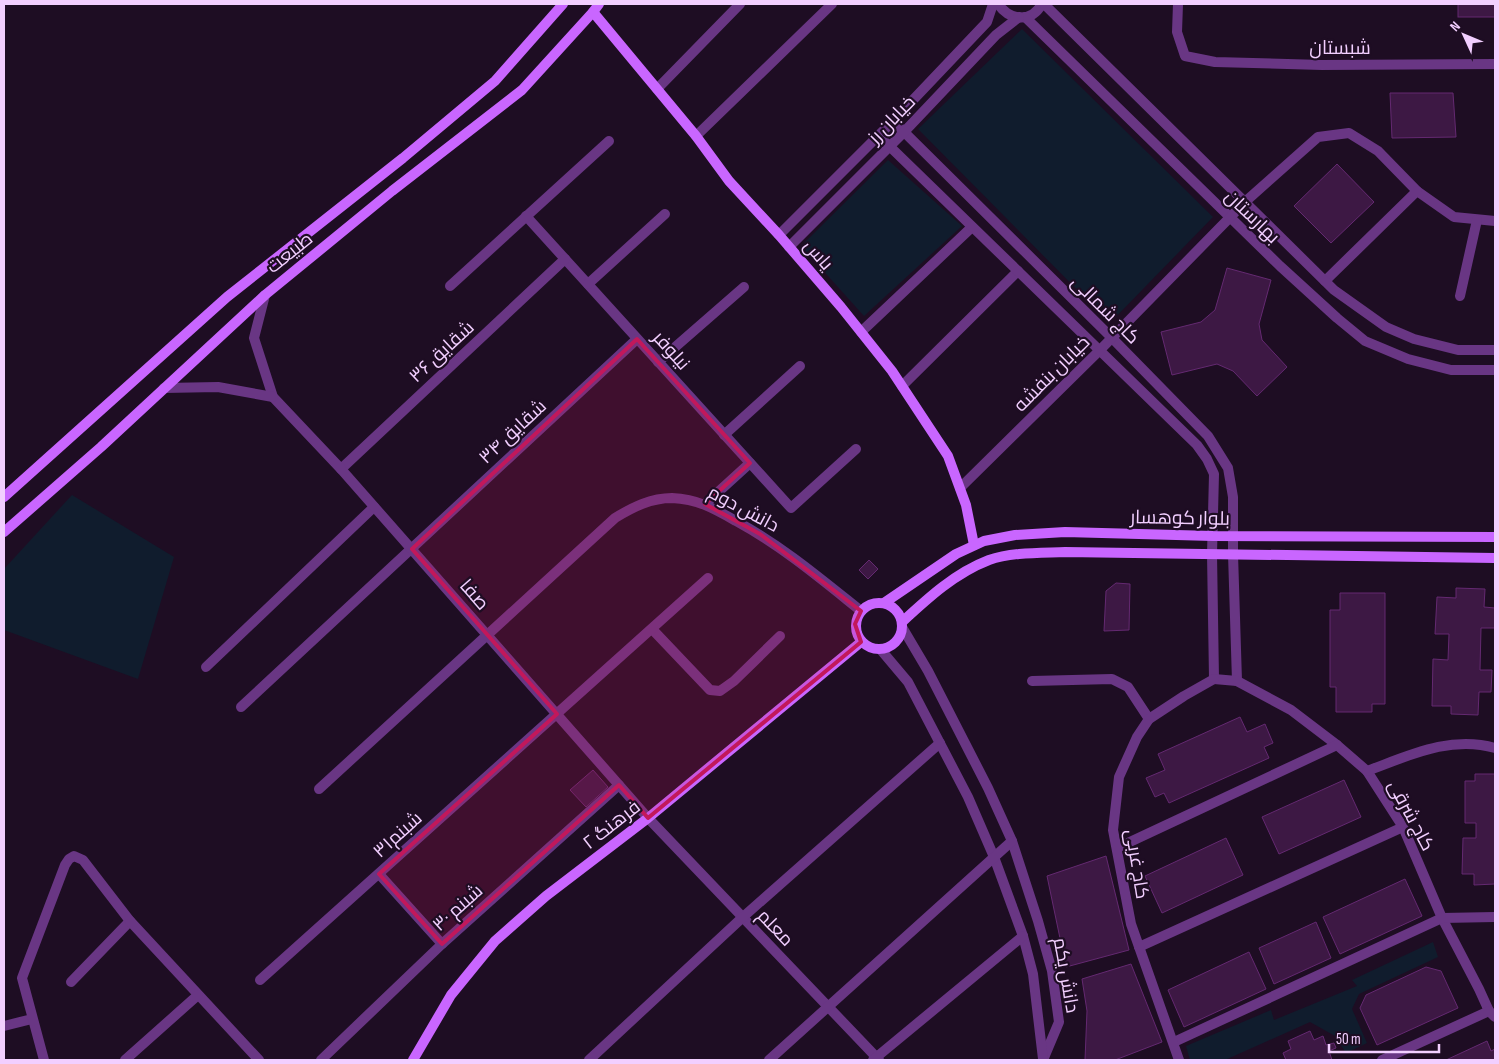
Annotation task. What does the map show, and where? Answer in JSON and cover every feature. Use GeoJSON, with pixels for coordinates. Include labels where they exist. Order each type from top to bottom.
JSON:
{"type":"FeatureCollection","features":[{"type":"Feature","properties":{"kind":"main road","name":"طبیعت"},"geometry":{"type":"LineString","coordinates":[[4,497],[227,297],[403,158],[495,81],[563,4]]}},
{"type":"Feature","properties":{"kind":"main road","name":"طبیعت"},"geometry":{"type":"LineString","coordinates":[[4,532],[101,447],[264,295],[392,191],[522,90],[596,8]]}},
{"type":"Feature","properties":{"kind":"main road","name":"یاس"},"geometry":{"type":"LineString","coordinates":[[596,8],[729,181],[789,246],[892,371],[948,456],[966,505],[974,545]]}},
{"type":"Feature","properties":{"kind":"main road","name":"بلوار کوهسار"},"geometry":{"type":"LineString","coordinates":[[884,603],[956,554],[984,541],[1015,535],[1065,532],[1213,536],[1495,537]]}},
{"type":"Feature","properties":{"kind":"main road","name":"بلوار کوهسار"},"geometry":{"type":"LineString","coordinates":[[902,624],[934,594],[965,571],[990,560],[1018,555],[1065,552],[1495,558]]}},
{"type":"Feature","properties":{"kind":"main road"},"geometry":{"type":"LineString","coordinates":[[884,603],[896,610],[900,615],[902,624],[898,640],[888,648],[881,650],[867,647],[857,636],[855,624],[865,607],[871,604],[884,603]]}},
{"type":"Feature","properties":{"kind":"main road","name":"فرهنگ ۲"},"geometry":{"type":"LineString","coordinates":[[413,1060],[451,995],[496,941],[546,896],[648,818],[861,642]]}},
{"type":"Feature","properties":{"kind":"street"},"geometry":{"type":"LineString","coordinates":[[657,89],[740,4]]}},
{"type":"Feature","properties":{"kind":"street"},"geometry":{"type":"LineString","coordinates":[[696,136],[832,4]]}},
{"type":"Feature","properties":{"kind":"street","name":"خیابان رز"},"geometry":{"type":"LineString","coordinates":[[779,235],[893,122],[986,22],[993,4]]}},
{"type":"Feature","properties":{"kind":"street","name":"بهارستان"},"geometry":{"type":"LineString","coordinates":[[998,4],[1009,15],[1022,17],[1230,218],[1337,318],[1365,340],[1408,359],[1451,370],[1495,370]]}},
{"type":"Feature","properties":{"kind":"street","name":"خیابان رز"},"geometry":{"type":"LineString","coordinates":[[789,246],[904,132],[996,35],[1022,17],[1032,14],[1043,4]]}},
{"type":"Feature","properties":{"kind":"street","name":"بهارستان"},"geometry":{"type":"LineString","coordinates":[[1043,4],[1246,201],[1334,290],[1386,327],[1414,339],[1458,350],[1495,350]]}},
{"type":"Feature","properties":{"kind":"street","name":"شبستان"},"geometry":{"type":"LineString","coordinates":[[1178,4],[1176,32],[1185,56],[1215,62],[1322,65],[1495,64]]}},
{"type":"Feature","properties":{"kind":"street","name":"کاج شمالی"},"geometry":{"type":"LineString","coordinates":[[893,122],[1112,338],[1208,436],[1228,468],[1233,498],[1232,535],[1237,681]]}},
{"type":"Feature","properties":{"kind":"street","name":"خیابان بنفشه"},"geometry":{"type":"LineString","coordinates":[[960,488],[1112,338],[1246,201],[1318,137],[1349,133],[1378,151],[1417,191],[1454,217],[1495,221]]}},
{"type":"Feature","properties":{"kind":"street","name":"کاج شمالی"},"geometry":{"type":"LineString","coordinates":[[879,136],[1197,445],[1207,459],[1214,474],[1212,554],[1214,679]]}},
{"type":"Feature","properties":{"kind":"street"},"geometry":{"type":"LineString","coordinates":[[450,286],[609,142]]}},
{"type":"Feature","properties":{"kind":"street"},"geometry":{"type":"LineString","coordinates":[[1324,281],[1417,191]]}},
{"type":"Feature","properties":{"kind":"street"},"geometry":{"type":"LineString","coordinates":[[588,284],[665,214]]}},
{"type":"Feature","properties":{"kind":"street","name":"نیلوفر"},"geometry":{"type":"LineString","coordinates":[[526,216],[791,508],[856,449]]}},
{"type":"Feature","properties":{"kind":"street"},"geometry":{"type":"LineString","coordinates":[[1460,296],[1477,220]]}},
{"type":"Feature","properties":{"kind":"street"},"geometry":{"type":"LineString","coordinates":[[861,332],[972,227]]}},
{"type":"Feature","properties":{"kind":"street","name":"شقایق ۳۶"},"geometry":{"type":"LineString","coordinates":[[341,469],[565,259]]}},
{"type":"Feature","properties":{"kind":"street"},"geometry":{"type":"LineString","coordinates":[[902,386],[1018,271]]}},
{"type":"Feature","properties":{"kind":"street"},"geometry":{"type":"LineString","coordinates":[[658,362],[744,287]]}},
{"type":"Feature","properties":{"kind":"street"},"geometry":{"type":"LineString","coordinates":[[164,388],[218,387],[272,397],[254,338],[264,295]]}},
{"type":"Feature","properties":{"kind":"street","name":"شقایق ۳۴"},"geometry":{"type":"LineString","coordinates":[[242,707],[637,339]]}},
{"type":"Feature","properties":{"kind":"street"},"geometry":{"type":"LineString","coordinates":[[724,434],[800,366]]}},
{"type":"Feature","properties":{"kind":"street","name":"صفا"},"geometry":{"type":"LineString","coordinates":[[272,397],[341,469],[648,818]]}},
{"type":"Feature","properties":{"kind":"street"},"geometry":{"type":"LineString","coordinates":[[705,504],[750,463]]}},
{"type":"Feature","properties":{"kind":"street","name":"دانش دوم"},"geometry":{"type":"LineString","coordinates":[[319,789],[615,518],[632,507],[651,501],[671,498],[691,500],[705,504],[760,534],[807,567],[861,611]]}},
{"type":"Feature","properties":{"kind":"street"},"geometry":{"type":"LineString","coordinates":[[206,667],[374,507]]}},
{"type":"Feature","properties":{"kind":"street","name":"شبنم۳۱"},"geometry":{"type":"LineString","coordinates":[[260,980],[708,578]]}},
{"type":"Feature","properties":{"kind":"street","name":"دانش یکم"},"geometry":{"type":"LineString","coordinates":[[902,624],[988,788],[1012,841],[1038,921],[1052,972],[1059,1022],[1043,1060]]}},
{"type":"Feature","properties":{"kind":"street"},"geometry":{"type":"LineString","coordinates":[[652,629],[710,690],[720,691],[734,681],[780,636]]}},
{"type":"Feature","properties":{"kind":"street","name":"دانش یکم"},"geometry":{"type":"LineString","coordinates":[[881,650],[908,682],[968,798],[994,857],[1023,936],[1033,974],[1043,1060]]}},
{"type":"Feature","properties":{"kind":"street"},"geometry":{"type":"LineString","coordinates":[[1032,681],[1112,679],[1128,687],[1149,719]]}},
{"type":"Feature","properties":{"kind":"street"},"geometry":{"type":"LineString","coordinates":[[1214,679],[1237,681]]}},
{"type":"Feature","properties":{"kind":"street","name":"کاج غربی"},"geometry":{"type":"LineString","coordinates":[[1179,1060],[1131,924],[1113,830],[1119,777],[1137,738],[1149,719],[1214,679]]}},
{"type":"Feature","properties":{"kind":"street","name":"کاج شرقی"},"geometry":{"type":"LineString","coordinates":[[1237,681],[1291,710],[1367,771],[1402,827],[1442,918],[1492,1014]]}},
{"type":"Feature","properties":{"kind":"street"},"geometry":{"type":"LineString","coordinates":[[594,1058],[743,917],[940,743]]}},
{"type":"Feature","properties":{"kind":"street"},"geometry":{"type":"LineString","coordinates":[[1367,771],[1426,749],[1453,744],[1487,745],[1495,748]]}},
{"type":"Feature","properties":{"kind":"street"},"geometry":{"type":"LineString","coordinates":[[1116,848],[1337,745]]}},
{"type":"Feature","properties":{"kind":"street","name":"شبنم ۳۰"},"geometry":{"type":"LineString","coordinates":[[321,1060],[442,944],[619,784]]}},
{"type":"Feature","properties":{"kind":"street","name":"معلم"},"geometry":{"type":"LineString","coordinates":[[648,818],[876,1059]]}},
{"type":"Feature","properties":{"kind":"street"},"geometry":{"type":"LineString","coordinates":[[1139,947],[1402,827]]}},
{"type":"Feature","properties":{"kind":"street"},"geometry":{"type":"LineString","coordinates":[[769,1060],[1012,841]]}},
{"type":"Feature","properties":{"kind":"street"},"geometry":{"type":"LineString","coordinates":[[44,1060],[22,978],[65,865],[74,856],[83,860],[130,921],[259,1060]]}},
{"type":"Feature","properties":{"kind":"street"},"geometry":{"type":"LineString","coordinates":[[379,874],[442,944]]}},
{"type":"Feature","properties":{"kind":"street"},"geometry":{"type":"LineString","coordinates":[[1174,1042],[1442,918],[1495,917]]}},
{"type":"Feature","properties":{"kind":"street"},"geometry":{"type":"LineString","coordinates":[[71,982],[130,921]]}},
{"type":"Feature","properties":{"kind":"street"},"geometry":{"type":"LineString","coordinates":[[876,1059],[1023,936]]}},
{"type":"Feature","properties":{"kind":"street"},"geometry":{"type":"LineString","coordinates":[[125,1060],[198,995]]}},
{"type":"Feature","properties":{"kind":"street"},"geometry":{"type":"LineString","coordinates":[[1382,1060],[1492,1014]]}},
{"type":"Feature","properties":{"kind":"street"},"geometry":{"type":"LineString","coordinates":[[4,1026],[32,1019]]}},
{"type":"Feature","properties":{"kind":"highlighted area"},"geometry":{"type":"Polygon","coordinates":[[[637,339],[750,463],[705,504],[760,534],[861,611],[855,624],[861,642],[648,818],[619,785],[442,944],[379,874],[557,714],[412,549],[637,339]]]}},
{"type":"Feature","properties":{"kind":"shaded area"},"geometry":{"type":"Polygon","coordinates":[[[1022,29],[1213,217],[1110,323],[918,129],[1022,29]]]}},
{"type":"Feature","properties":{"kind":"shaded area"},"geometry":{"type":"Polygon","coordinates":[[[888,160],[962,226],[864,316],[801,246],[888,160]]]}},
{"type":"Feature","properties":{"kind":"shaded area"},"geometry":{"type":"Polygon","coordinates":[[[72,495],[174,557],[138,679],[4,630],[4,569],[72,495]]]}},
{"type":"Feature","properties":{"kind":"shaded area"},"geometry":{"type":"Polygon","coordinates":[[[1433,942],[1438,957],[1359,994],[1352,1009],[1367,1043],[1346,1053],[1335,1036],[1310,1022],[1225,1060],[1190,1060],[1186,1046],[1271,1010],[1274,1020],[1357,986],[1352,980],[1433,942]]]}},
{"type":"Feature","properties":{"kind":"building"},"geometry":{"type":"Polygon","coordinates":[[[1458,4],[1495,4],[1495,17],[1458,17],[1458,4]]]}},
{"type":"Feature","properties":{"kind":"building"},"geometry":{"type":"Polygon","coordinates":[[[1390,93],[1453,93],[1456,137],[1392,138],[1390,93]]]}},
{"type":"Feature","properties":{"kind":"building"},"geometry":{"type":"Polygon","coordinates":[[[1337,164],[1374,202],[1331,243],[1294,206],[1337,164]]]}},
{"type":"Feature","properties":{"kind":"building"},"geometry":{"type":"Polygon","coordinates":[[[1227,268],[1271,280],[1259,324],[1262,340],[1287,367],[1257,396],[1233,371],[1217,364],[1172,375],[1161,332],[1201,322],[1215,310],[1227,268]]]}},
{"type":"Feature","properties":{"kind":"building"},"geometry":{"type":"Polygon","coordinates":[[[869,560],[878,569],[868,579],[859,570],[869,560]]]}},
{"type":"Feature","properties":{"kind":"building"},"geometry":{"type":"Polygon","coordinates":[[[1116,583],[1130,584],[1129,630],[1104,631],[1106,591],[1116,583]]]}},
{"type":"Feature","properties":{"kind":"building"},"geometry":{"type":"Polygon","coordinates":[[[1456,588],[1485,589],[1484,607],[1495,608],[1495,628],[1481,628],[1480,670],[1492,670],[1491,692],[1479,692],[1478,715],[1451,714],[1451,706],[1432,706],[1433,659],[1448,660],[1449,634],[1435,634],[1437,597],[1456,598],[1456,588]]]}},
{"type":"Feature","properties":{"kind":"building"},"geometry":{"type":"Polygon","coordinates":[[[1340,593],[1385,593],[1385,704],[1372,704],[1372,712],[1336,712],[1336,687],[1330,687],[1330,610],[1340,610],[1340,593]]]}},
{"type":"Feature","properties":{"kind":"building"},"geometry":{"type":"Polygon","coordinates":[[[1240,717],[1247,732],[1265,724],[1273,743],[1264,747],[1269,758],[1169,803],[1164,793],[1155,797],[1146,778],[1165,770],[1158,754],[1240,717]]]}},
{"type":"Feature","properties":{"kind":"building"},"geometry":{"type":"Polygon","coordinates":[[[593,770],[608,787],[586,807],[570,790],[593,770]]]}},
{"type":"Feature","properties":{"kind":"building"},"geometry":{"type":"Polygon","coordinates":[[[1475,774],[1495,774],[1495,884],[1474,885],[1474,874],[1462,874],[1463,838],[1476,838],[1476,823],[1465,823],[1465,781],[1475,781],[1475,774]]]}},
{"type":"Feature","properties":{"kind":"building"},"geometry":{"type":"Polygon","coordinates":[[[1344,780],[1361,817],[1279,854],[1262,817],[1344,780]]]}},
{"type":"Feature","properties":{"kind":"building"},"geometry":{"type":"Polygon","coordinates":[[[1226,838],[1243,875],[1162,913],[1145,876],[1226,838]]]}},
{"type":"Feature","properties":{"kind":"building"},"geometry":{"type":"Polygon","coordinates":[[[1106,856],[1129,950],[1066,967],[1047,876],[1106,856]]]}},
{"type":"Feature","properties":{"kind":"building"},"geometry":{"type":"Polygon","coordinates":[[[1405,879],[1422,916],[1340,954],[1323,917],[1405,879]]]}},
{"type":"Feature","properties":{"kind":"building"},"geometry":{"type":"Polygon","coordinates":[[[1316,922],[1331,958],[1274,984],[1259,948],[1316,922]]]}},
{"type":"Feature","properties":{"kind":"building"},"geometry":{"type":"Polygon","coordinates":[[[1249,952],[1266,989],[1184,1027],[1168,990],[1249,952]]]}},
{"type":"Feature","properties":{"kind":"building"},"geometry":{"type":"Polygon","coordinates":[[[1131,964],[1162,1042],[1115,1060],[1085,1060],[1087,1011],[1082,979],[1131,964]]]}},
{"type":"Feature","properties":{"kind":"building"},"geometry":{"type":"Polygon","coordinates":[[[1426,967],[1441,971],[1458,1008],[1377,1045],[1360,1008],[1366,995],[1426,967]]]}},
{"type":"Feature","properties":{"kind":"building"},"geometry":{"type":"Polygon","coordinates":[[[1310,1031],[1314,1040],[1323,1036],[1326,1045],[1334,1043],[1336,1048],[1329,1051],[1332,1060],[1286,1060],[1283,1053],[1291,1049],[1288,1041],[1310,1031]]]}},
{"type":"Feature","properties":{"kind":"building"},"geometry":{"type":"Polygon","coordinates":[[[1487,1041],[1491,1051],[1495,1049],[1495,1060],[1446,1060],[1487,1041]]]}}]}
